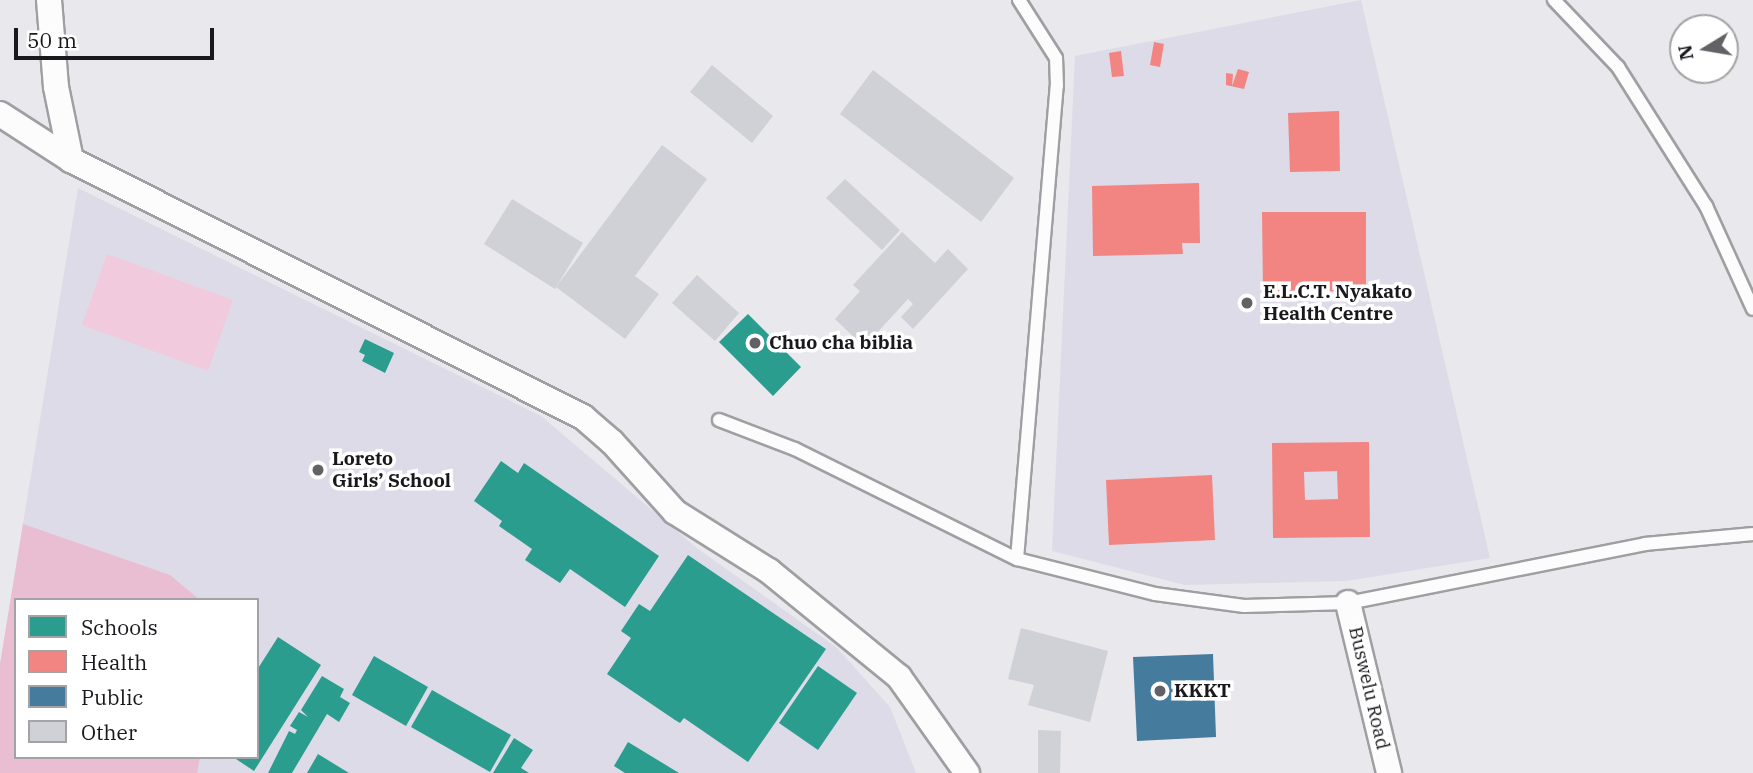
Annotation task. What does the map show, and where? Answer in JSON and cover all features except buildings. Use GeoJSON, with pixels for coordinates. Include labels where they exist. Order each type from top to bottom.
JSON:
{"type":"FeatureCollection","features":[{"type":"Feature","properties":{"kind":"street"},"geometry":{"type":"LineString","coordinates":[[49,0],[57,87],[71,160]]}},
{"type":"Feature","properties":{"kind":"street"},"geometry":{"type":"LineString","coordinates":[[0,114],[71,160],[583,417],[675,512],[769,571],[899,677],[967,773]]}},
{"type":"Feature","properties":{"kind":"street","name":"Buswelu Road"},"geometry":{"type":"LineString","coordinates":[[1348,603],[1389,773]]}},
{"type":"Feature","properties":{"kind":"lane"},"geometry":{"type":"LineString","coordinates":[[1017,559],[1058,86],[1056,58],[1019,0]]}},
{"type":"Feature","properties":{"kind":"lane"},"geometry":{"type":"LineString","coordinates":[[1554,0],[1618,67],[1706,206],[1753,309]]}},
{"type":"Feature","properties":{"kind":"lane"},"geometry":{"type":"LineString","coordinates":[[719,420],[795,449],[1017,559],[1156,594],[1244,607],[1348,603],[1645,544],[1753,534]]}},
{"type":"Feature","properties":{"kind":"shaded area","name":"E.L.C.T. Nyakato Health Centre"},"geometry":{"type":"Polygon","coordinates":[[[1361,0],[1490,558],[1346,581],[1185,585],[1052,551],[1075,56],[1361,0]]]}},
{"type":"Feature","properties":{"kind":"shaded area","name":"Loreto Girls’ School"},"geometry":{"type":"Polygon","coordinates":[[[78,188],[541,416],[698,549],[836,647],[890,707],[916,773],[0,773],[0,664],[78,188]]]}},
{"type":"Feature","properties":{"kind":"shaded area"},"geometry":{"type":"Polygon","coordinates":[[[107,254],[233,300],[208,371],[82,325],[107,254]]]}},
{"type":"Feature","properties":{"kind":"shaded area"},"geometry":{"type":"Polygon","coordinates":[[[23,524],[170,575],[198,598],[14,598],[14,759],[200,759],[197,773],[0,773],[0,664],[23,524]]]}},
{"type":"Feature","properties":{"kind":"place","name":"E.L.C.T. Nyakato Health Centre"},"geometry":{"type":"Point","coordinates":[1247,303]}},
{"type":"Feature","properties":{"kind":"place","name":"Chuo cha biblia"},"geometry":{"type":"Point","coordinates":[755,343]}},
{"type":"Feature","properties":{"kind":"place","name":"Loreto Girls’ School"},"geometry":{"type":"Point","coordinates":[318,470]}},
{"type":"Feature","properties":{"kind":"place","name":"KKKT"},"geometry":{"type":"Point","coordinates":[1160,691]}}]}
